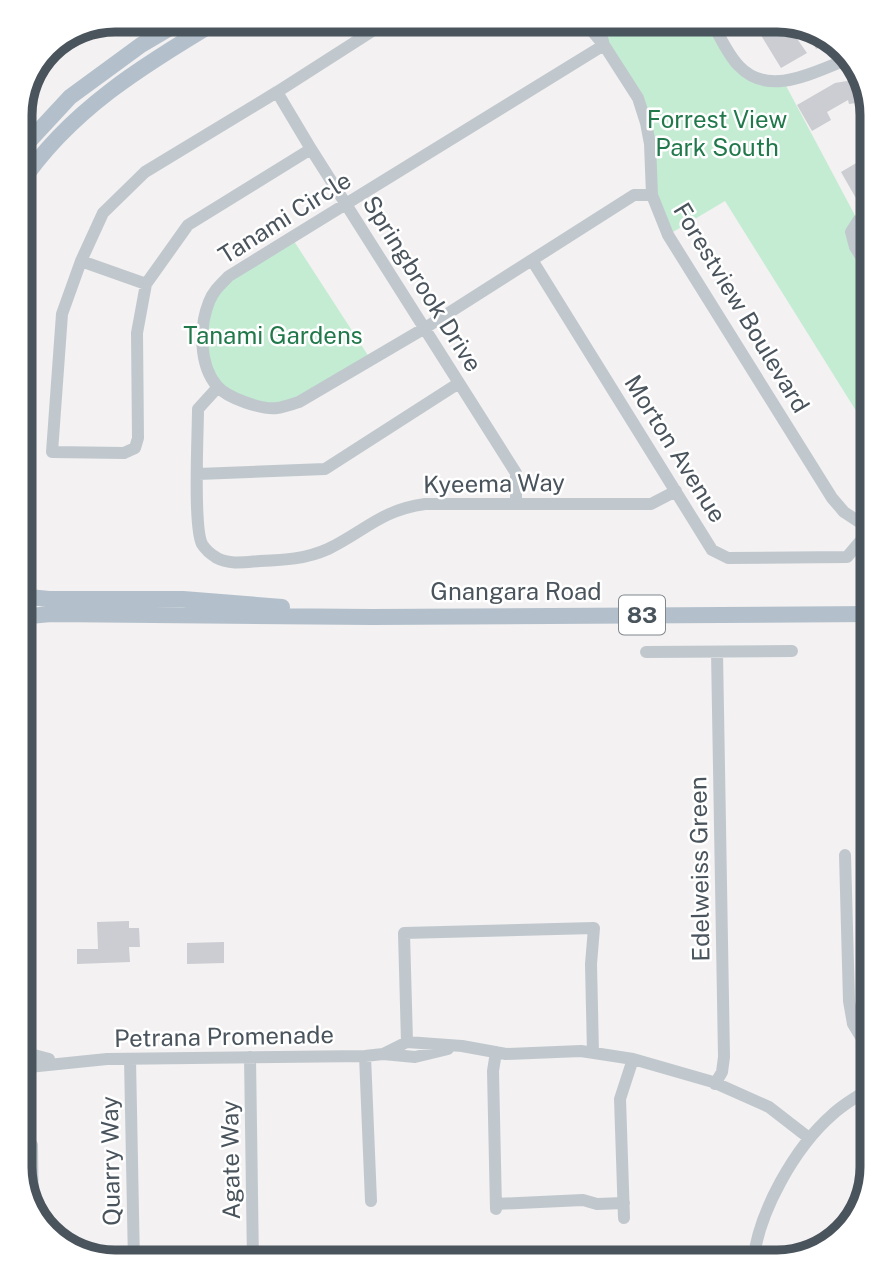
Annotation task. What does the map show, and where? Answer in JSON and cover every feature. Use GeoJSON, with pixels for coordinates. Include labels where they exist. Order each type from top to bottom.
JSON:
{"type":"FeatureCollection","features":[{"type":"Feature","properties":{"kind":"main road"},"geometry":{"type":"LineString","coordinates":[[32,147],[70,97],[165,31]]}},
{"type":"Feature","properties":{"kind":"main road"},"geometry":{"type":"LineString","coordinates":[[32,152],[147,63],[201,31]]}},
{"type":"Feature","properties":{"kind":"main road","name":"Gnangara Road"},"geometry":{"type":"LineString","coordinates":[[32,597],[183,598],[297,609],[412,615]]}},
{"type":"Feature","properties":{"kind":"main road","name":"Gnangara Road"},"geometry":{"type":"LineString","coordinates":[[32,616],[860,614]]}},
{"type":"Feature","properties":{"kind":"street"},"geometry":{"type":"LineString","coordinates":[[311,149],[188,225],[146,284],[138,333],[138,438],[135,448],[124,453],[52,452],[62,314],[81,261],[103,213],[145,172],[372,31]]}},
{"type":"Feature","properties":{"kind":"street","name":"Forestview Boulevard"},"geometry":{"type":"LineString","coordinates":[[591,32],[604,45]]}},
{"type":"Feature","properties":{"kind":"street","name":"Forestview Boulevard"},"geometry":{"type":"LineString","coordinates":[[599,32],[604,45],[638,98],[646,123],[652,195],[668,235],[832,498],[844,512],[860,522]]}},
{"type":"Feature","properties":{"kind":"street"},"geometry":{"type":"LineString","coordinates":[[718,32],[739,66],[759,80],[784,82],[841,62]]}},
{"type":"Feature","properties":{"kind":"street","name":"Tanami Circle"},"geometry":{"type":"LineString","coordinates":[[218,387],[208,370],[202,344],[204,322],[209,301],[229,276],[604,45]]}},
{"type":"Feature","properties":{"kind":"street","name":"Springbrook Drive"},"geometry":{"type":"LineString","coordinates":[[277,92],[516,473],[516,503]]}},
{"type":"Feature","properties":{"kind":"street"},"geometry":{"type":"LineString","coordinates":[[218,387],[257,406],[276,409],[299,402],[425,328],[634,195],[652,195]]}},
{"type":"Feature","properties":{"kind":"street"},"geometry":{"type":"LineString","coordinates":[[860,220],[851,232],[860,255]]}},
{"type":"Feature","properties":{"kind":"street","name":"Morton Avenue"},"geometry":{"type":"LineString","coordinates":[[532,260],[712,550],[729,558],[847,557],[860,543]]}},
{"type":"Feature","properties":{"kind":"street"},"geometry":{"type":"LineString","coordinates":[[81,261],[146,284]]}},
{"type":"Feature","properties":{"kind":"street"},"geometry":{"type":"LineString","coordinates":[[198,474],[324,469],[459,383]]}},
{"type":"Feature","properties":{"kind":"street","name":"Kyeema Way"},"geometry":{"type":"LineString","coordinates":[[218,387],[198,409],[198,533],[202,545],[219,559],[234,563],[301,559],[329,548],[384,514],[405,507],[425,504],[651,504],[676,491]]}},
{"type":"Feature","properties":{"kind":"street"},"geometry":{"type":"LineString","coordinates":[[646,652],[792,652]]}},
{"type":"Feature","properties":{"kind":"street","name":"Edelweiss Green"},"geometry":{"type":"LineString","coordinates":[[715,1083],[722,1072],[724,1057],[717,652]]}},
{"type":"Feature","properties":{"kind":"street"},"geometry":{"type":"LineString","coordinates":[[845,855],[849,1001],[853,1024],[860,1036]]}},
{"type":"Feature","properties":{"kind":"street"},"geometry":{"type":"LineString","coordinates":[[407,1042],[404,933],[594,928],[591,964],[593,1053]]}},
{"type":"Feature","properties":{"kind":"street"},"geometry":{"type":"LineString","coordinates":[[383,1054],[407,1042],[462,1046],[506,1054],[581,1051],[633,1059],[715,1083],[769,1107],[809,1138]]}},
{"type":"Feature","properties":{"kind":"street"},"geometry":{"type":"LineString","coordinates":[[383,1054],[415,1057],[462,1046]]}},
{"type":"Feature","properties":{"kind":"street"},"geometry":{"type":"LineString","coordinates":[[496,1052],[493,1070],[496,1207],[583,1200],[597,1204],[624,1203]]}},
{"type":"Feature","properties":{"kind":"street","name":"Petrana Promenade"},"geometry":{"type":"LineString","coordinates":[[31,1054],[67,1062]]}},
{"type":"Feature","properties":{"kind":"street","name":"Petrana Promenade"},"geometry":{"type":"LineString","coordinates":[[31,1066],[130,1059],[383,1054]]}},
{"type":"Feature","properties":{"kind":"street"},"geometry":{"type":"LineString","coordinates":[[365,1056],[371,1201]]}},
{"type":"Feature","properties":{"kind":"street","name":"Agate Way"},"geometry":{"type":"LineString","coordinates":[[250,1057],[253,1250]]}},
{"type":"Feature","properties":{"kind":"street","name":"Quarry Way"},"geometry":{"type":"LineString","coordinates":[[130,1059],[134,1250]]}},
{"type":"Feature","properties":{"kind":"street"},"geometry":{"type":"LineString","coordinates":[[624,1217],[620,1099],[633,1059]]}},
{"type":"Feature","properties":{"kind":"street"},"geometry":{"type":"LineString","coordinates":[[755,1250],[777,1189],[809,1138],[833,1113],[860,1095]]}},
{"type":"Feature","properties":{"kind":"street"},"geometry":{"type":"LineString","coordinates":[[31,1143],[32,1181]]}},
{"type":"Feature","properties":{"kind":"green space","name":"Forrest View Park South"},"geometry":{"type":"Polygon","coordinates":[[[599,32],[718,32],[739,66],[784,82],[858,221],[851,232],[860,250],[860,417],[725,201],[668,235],[652,195],[646,123],[599,32]]]}},
{"type":"Feature","properties":{"kind":"green space","name":"Tanami Gardens"},"geometry":{"type":"Polygon","coordinates":[[[292,238],[371,360],[276,409],[236,398],[208,370],[204,322],[217,288],[292,238]]]}},
{"type":"Feature","properties":{"kind":"building"},"geometry":{"type":"Polygon","coordinates":[[[759,32],[793,33],[807,53],[781,68],[759,32]]]}},
{"type":"Feature","properties":{"kind":"building"},"geometry":{"type":"Polygon","coordinates":[[[812,40],[823,46],[816,49],[812,40]]]}},
{"type":"Feature","properties":{"kind":"building"},"geometry":{"type":"Polygon","coordinates":[[[853,80],[860,102],[849,104],[848,100],[827,112],[831,120],[812,131],[797,105],[835,83],[853,80]]]}},
{"type":"Feature","properties":{"kind":"building"},"geometry":{"type":"Polygon","coordinates":[[[858,162],[860,198],[857,200],[841,172],[858,162]]]}},
{"type":"Feature","properties":{"kind":"building"},"geometry":{"type":"Polygon","coordinates":[[[129,921],[129,928],[139,928],[140,947],[129,947],[130,962],[77,964],[77,949],[98,949],[97,922],[129,921]]]}},
{"type":"Feature","properties":{"kind":"building"},"geometry":{"type":"Polygon","coordinates":[[[224,942],[224,963],[187,964],[187,943],[224,942]]]}}]}
